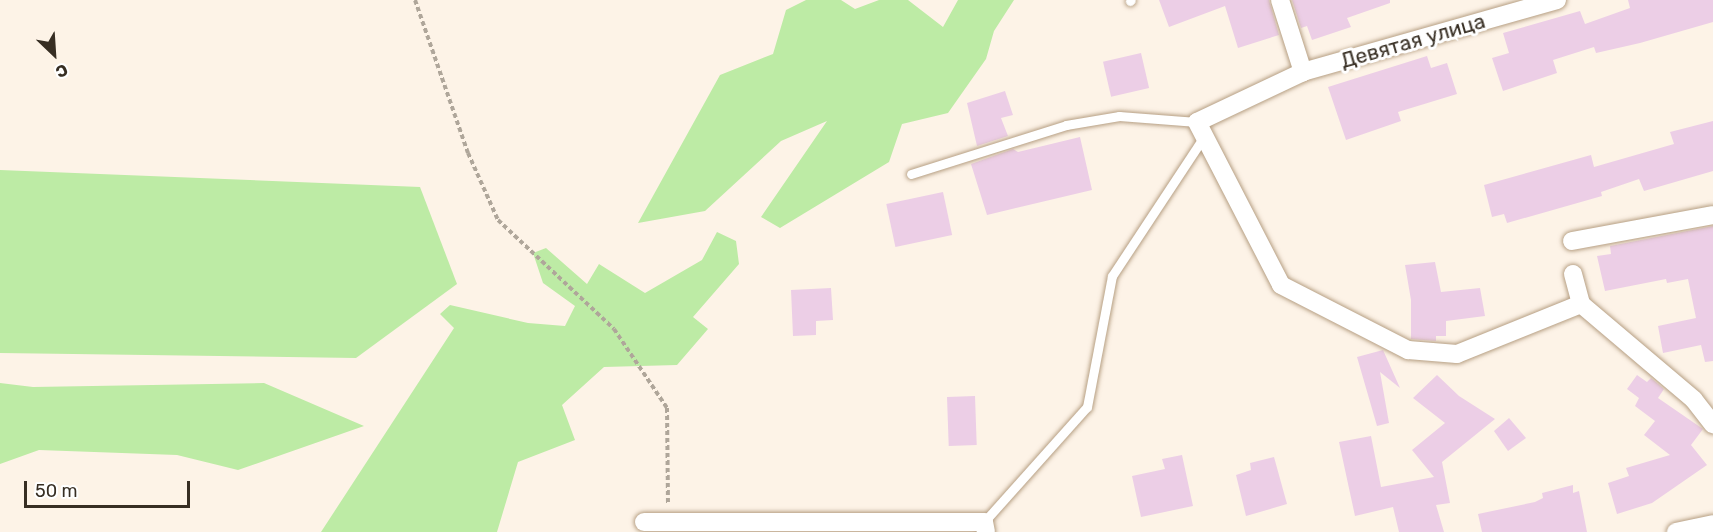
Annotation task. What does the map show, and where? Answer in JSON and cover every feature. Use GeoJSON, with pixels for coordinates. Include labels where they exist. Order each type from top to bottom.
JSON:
{"type":"FeatureCollection","features":[{"type":"Feature","properties":{"kind":"street"},"geometry":{"type":"LineString","coordinates":[[1280,0],[1303,72]]}},
{"type":"Feature","properties":{"kind":"street","name":"Девятая улица"},"geometry":{"type":"LineString","coordinates":[[1201,129],[1303,72],[1557,0]]}},
{"type":"Feature","properties":{"kind":"street"},"geometry":{"type":"LineString","coordinates":[[1201,129],[1281,285],[1408,350],[1457,354],[1581,304]]}},
{"type":"Feature","properties":{"kind":"street"},"geometry":{"type":"LineString","coordinates":[[1572,241],[1713,215]]}},
{"type":"Feature","properties":{"kind":"street"},"geometry":{"type":"LineString","coordinates":[[1573,274],[1581,304],[1694,400],[1713,424]]}},
{"type":"Feature","properties":{"kind":"street"},"geometry":{"type":"LineString","coordinates":[[644,522],[985,527]]}},
{"type":"Feature","properties":{"kind":"street"},"geometry":{"type":"LineString","coordinates":[[1676,532],[1713,524]]}},
{"type":"Feature","properties":{"kind":"lane"},"geometry":{"type":"LineString","coordinates":[[911,174],[1066,125],[1119,116],[1201,129],[1112,276],[1087,407],[985,527]]}},
{"type":"Feature","properties":{"kind":"path"},"geometry":{"type":"LineString","coordinates":[[415,0],[468,153],[498,220],[614,328],[667,408],[668,522]]}},
{"type":"Feature","properties":{"kind":"green space"},"geometry":{"type":"Polygon","coordinates":[[[806,0],[841,0],[855,9],[879,0],[908,0],[943,27],[958,0],[1014,0],[994,31],[986,59],[948,113],[902,124],[889,162],[780,228],[761,217],[827,121],[781,141],[705,211],[638,223],[720,75],[773,54],[786,10],[806,0]]]}},
{"type":"Feature","properties":{"kind":"green space"},"geometry":{"type":"Polygon","coordinates":[[[0,170],[420,187],[457,284],[356,358],[0,353],[0,170]]]}},
{"type":"Feature","properties":{"kind":"green space"},"geometry":{"type":"Polygon","coordinates":[[[717,232],[736,241],[739,264],[693,317],[708,329],[677,365],[604,367],[562,405],[575,440],[518,462],[497,532],[321,532],[454,328],[440,314],[450,305],[528,323],[565,326],[575,306],[543,283],[533,253],[546,248],[587,284],[599,264],[645,293],[702,260],[717,232]]]}},
{"type":"Feature","properties":{"kind":"green space"},"geometry":{"type":"Polygon","coordinates":[[[0,383],[33,387],[264,383],[364,426],[238,470],[177,455],[39,450],[0,464],[0,383]]]}},
{"type":"Feature","properties":{"kind":"building"},"geometry":{"type":"Polygon","coordinates":[[[1159,0],[1269,0],[1279,35],[1238,48],[1225,6],[1169,27],[1159,0]]]}},
{"type":"Feature","properties":{"kind":"building"},"geometry":{"type":"Polygon","coordinates":[[[1292,0],[1390,0],[1390,3],[1347,18],[1351,27],[1312,40],[1307,26],[1301,28],[1292,0]]]}},
{"type":"Feature","properties":{"kind":"building"},"geometry":{"type":"Polygon","coordinates":[[[1628,0],[1713,0],[1713,22],[1640,43],[1596,53],[1594,47],[1553,60],[1557,73],[1503,91],[1492,58],[1509,53],[1503,33],[1580,11],[1585,24],[1630,8],[1628,0]]]}},
{"type":"Feature","properties":{"kind":"building"},"geometry":{"type":"Polygon","coordinates":[[[1141,53],[1149,88],[1111,97],[1103,62],[1141,53]]]}},
{"type":"Feature","properties":{"kind":"building"},"geometry":{"type":"Polygon","coordinates":[[[1427,56],[1431,68],[1447,63],[1457,94],[1398,112],[1401,121],[1346,140],[1328,87],[1427,56]]]}},
{"type":"Feature","properties":{"kind":"building"},"geometry":{"type":"Polygon","coordinates":[[[1005,91],[1013,115],[1001,118],[1008,136],[977,146],[967,103],[1005,91]]]}},
{"type":"Feature","properties":{"kind":"building"},"geometry":{"type":"Polygon","coordinates":[[[1713,121],[1713,171],[1644,191],[1639,179],[1601,192],[1602,196],[1507,223],[1504,214],[1492,217],[1484,185],[1591,155],[1594,167],[1674,144],[1670,132],[1713,121]]]}},
{"type":"Feature","properties":{"kind":"building"},"geometry":{"type":"Polygon","coordinates":[[[1080,137],[1092,190],[987,215],[971,164],[1013,149],[1018,152],[1080,137]]]}},
{"type":"Feature","properties":{"kind":"building"},"geometry":{"type":"Polygon","coordinates":[[[943,192],[952,235],[895,247],[886,204],[943,192]]]}},
{"type":"Feature","properties":{"kind":"building"},"geometry":{"type":"Polygon","coordinates":[[[1713,226],[1713,361],[1705,362],[1701,345],[1663,353],[1658,326],[1696,318],[1688,279],[1667,283],[1666,279],[1605,291],[1597,256],[1611,254],[1610,246],[1713,226]]]}},
{"type":"Feature","properties":{"kind":"building"},"geometry":{"type":"Polygon","coordinates":[[[1435,262],[1441,292],[1480,288],[1485,316],[1446,321],[1446,336],[1436,336],[1436,341],[1411,339],[1411,300],[1405,265],[1435,262]]]}},
{"type":"Feature","properties":{"kind":"building"},"geometry":{"type":"Polygon","coordinates":[[[831,288],[833,320],[816,321],[816,335],[793,336],[791,290],[831,288]]]}},
{"type":"Feature","properties":{"kind":"building"},"geometry":{"type":"Polygon","coordinates":[[[1383,350],[1400,388],[1380,372],[1389,423],[1377,426],[1357,357],[1383,350]]]}},
{"type":"Feature","properties":{"kind":"building"},"geometry":{"type":"Polygon","coordinates":[[[1437,375],[1459,396],[1495,419],[1442,462],[1450,503],[1436,505],[1444,532],[1399,532],[1393,507],[1355,516],[1339,442],[1371,436],[1381,487],[1434,477],[1412,450],[1445,423],[1413,398],[1437,375]]]}},
{"type":"Feature","properties":{"kind":"building"},"geometry":{"type":"Polygon","coordinates":[[[1637,375],[1647,382],[1651,378],[1664,389],[1658,398],[1703,429],[1691,445],[1707,465],[1652,503],[1617,514],[1608,483],[1629,476],[1626,468],[1670,455],[1644,435],[1655,421],[1635,406],[1639,398],[1627,389],[1637,375]]]}},
{"type":"Feature","properties":{"kind":"building"},"geometry":{"type":"Polygon","coordinates":[[[975,396],[977,445],[949,446],[947,397],[975,396]]]}},
{"type":"Feature","properties":{"kind":"building"},"geometry":{"type":"Polygon","coordinates":[[[1509,418],[1526,438],[1508,451],[1494,431],[1509,418]]]}},
{"type":"Feature","properties":{"kind":"building"},"geometry":{"type":"Polygon","coordinates":[[[1182,455],[1193,506],[1141,517],[1132,476],[1165,469],[1162,459],[1182,455]]]}},
{"type":"Feature","properties":{"kind":"building"},"geometry":{"type":"Polygon","coordinates":[[[1274,457],[1287,504],[1246,516],[1236,475],[1251,470],[1250,463],[1274,457]]]}},
{"type":"Feature","properties":{"kind":"building"},"geometry":{"type":"Polygon","coordinates":[[[1573,485],[1573,493],[1579,491],[1587,532],[1482,532],[1478,514],[1535,502],[1543,498],[1542,493],[1573,485]]]}}]}
